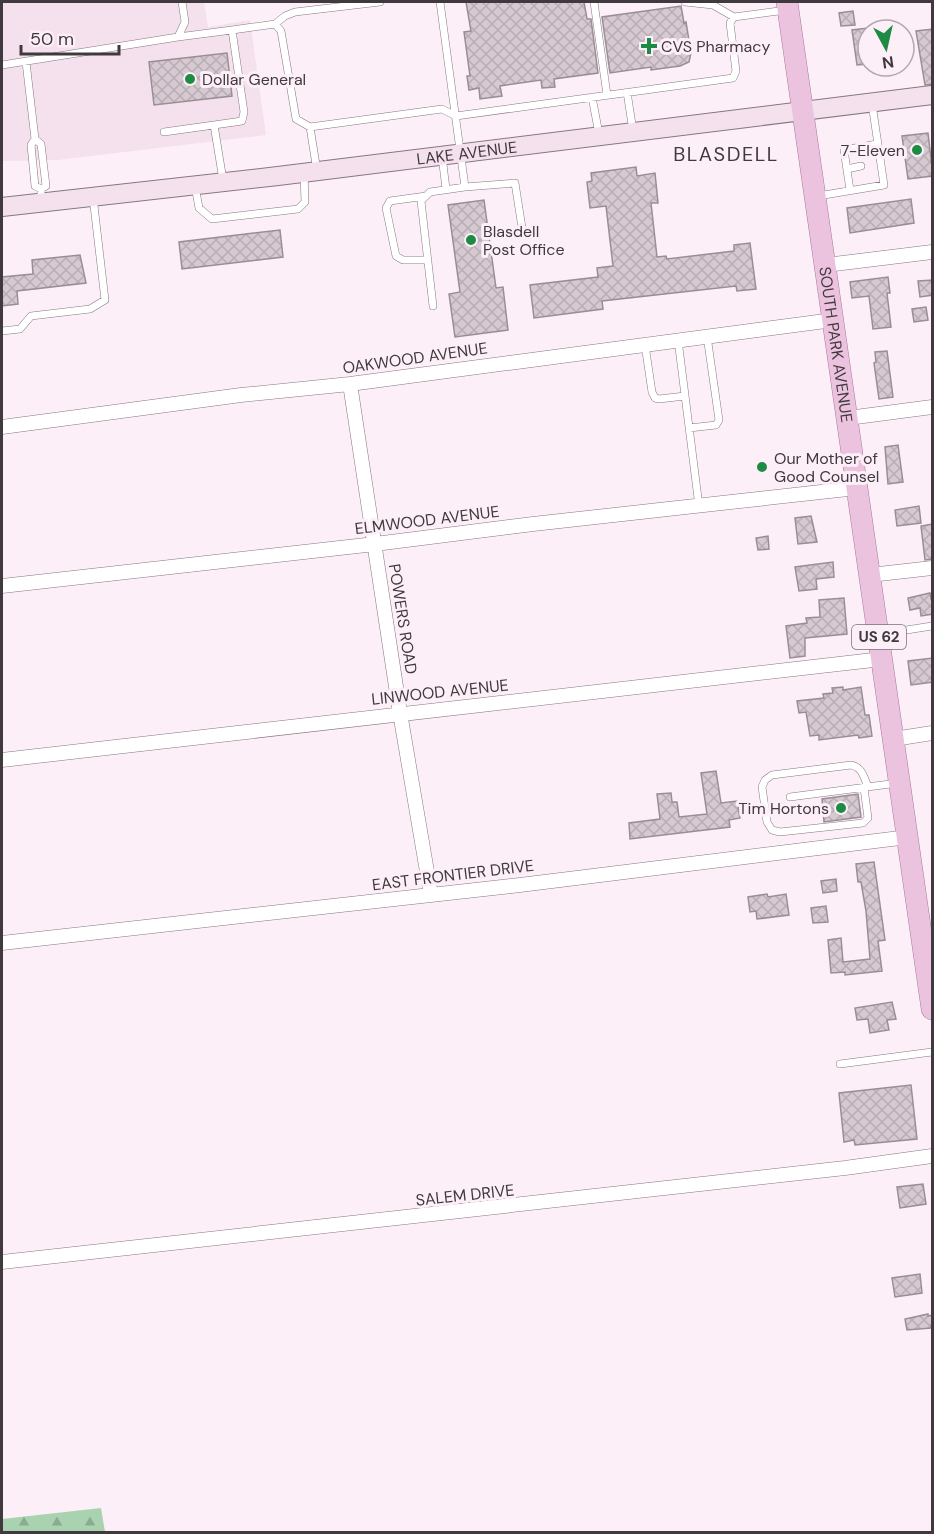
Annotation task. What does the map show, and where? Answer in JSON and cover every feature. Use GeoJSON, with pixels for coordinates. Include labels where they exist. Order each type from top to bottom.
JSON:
{"type":"FeatureCollection","features":[{"type":"Feature","properties":{"kind":"main road","name":"SOUTH PARK AVENUE"},"geometry":{"type":"LineString","coordinates":[[788,6],[900,783],[929,964],[933,1009]]}},
{"type":"Feature","properties":{"kind":"street","name":"LAKE AVENUE"},"geometry":{"type":"LineString","coordinates":[[2,207],[41,196],[93,197],[223,183],[933,95]]}},
{"type":"Feature","properties":{"kind":"street"},"geometry":{"type":"LineString","coordinates":[[826,265],[933,252]]}},
{"type":"Feature","properties":{"kind":"street","name":"OAKWOOD AVENUE"},"geometry":{"type":"LineString","coordinates":[[2,427],[833,320]]}},
{"type":"Feature","properties":{"kind":"street","name":"POWERS ROAD"},"geometry":{"type":"LineString","coordinates":[[350,384],[400,713],[431,895]]}},
{"type":"Feature","properties":{"kind":"street"},"geometry":{"type":"LineString","coordinates":[[848,418],[933,407]]}},
{"type":"Feature","properties":{"kind":"street","name":"ELMWOOD AVENUE"},"geometry":{"type":"LineString","coordinates":[[2,586],[533,524],[858,489]]}},
{"type":"Feature","properties":{"kind":"street"},"geometry":{"type":"LineString","coordinates":[[870,575],[933,568]]}},
{"type":"Feature","properties":{"kind":"street","name":"LINWOOD AVENUE"},"geometry":{"type":"LineString","coordinates":[[2,760],[882,659]]}},
{"type":"Feature","properties":{"kind":"street"},"geometry":{"type":"LineString","coordinates":[[894,739],[933,733]]}},
{"type":"Feature","properties":{"kind":"street","name":"EAST FRONTIER DRIVE"},"geometry":{"type":"LineString","coordinates":[[2,943],[431,895],[908,837]]}},
{"type":"Feature","properties":{"kind":"street","name":"SALEM DRIVE"},"geometry":{"type":"LineString","coordinates":[[2,1262],[780,1176],[933,1156]]}},
{"type":"Feature","properties":{"kind":"lane"},"geometry":{"type":"LineString","coordinates":[[178,37],[185,22],[182,2]]}},
{"type":"Feature","properties":{"kind":"lane"},"geometry":{"type":"LineString","coordinates":[[2,65],[275,24],[285,16],[296,12],[380,2]]}},
{"type":"Feature","properties":{"kind":"lane"},"geometry":{"type":"LineString","coordinates":[[440,2],[465,187]]}},
{"type":"Feature","properties":{"kind":"lane"},"geometry":{"type":"LineString","coordinates":[[594,2],[607,95]]}},
{"type":"Feature","properties":{"kind":"lane"},"geometry":{"type":"LineString","coordinates":[[685,2],[713,5],[734,17],[788,6]]}},
{"type":"Feature","properties":{"kind":"lane"},"geometry":{"type":"LineString","coordinates":[[275,24],[281,31],[296,119],[310,127],[441,109],[456,116],[733,78],[736,71],[730,23],[734,17]]}},
{"type":"Feature","properties":{"kind":"lane"},"geometry":{"type":"LineString","coordinates":[[164,132],[242,121],[244,112],[232,30]]}},
{"type":"Feature","properties":{"kind":"lane"},"geometry":{"type":"LineString","coordinates":[[26,62],[35,139],[31,145],[35,186],[41,196]]}},
{"type":"Feature","properties":{"kind":"lane"},"geometry":{"type":"LineString","coordinates":[[627,92],[633,133]]}},
{"type":"Feature","properties":{"kind":"lane"},"geometry":{"type":"LineString","coordinates":[[592,97],[599,137]]}},
{"type":"Feature","properties":{"kind":"lane"},"geometry":{"type":"LineString","coordinates":[[816,196],[884,185],[878,164],[872,103]]}},
{"type":"Feature","properties":{"kind":"lane"},"geometry":{"type":"LineString","coordinates":[[214,125],[223,183]]}},
{"type":"Feature","properties":{"kind":"lane"},"geometry":{"type":"LineString","coordinates":[[195,186],[200,208],[212,219],[298,209],[305,202],[310,172],[310,127]]}},
{"type":"Feature","properties":{"kind":"lane"},"geometry":{"type":"LineString","coordinates":[[850,190],[844,150],[877,144]]}},
{"type":"Feature","properties":{"kind":"lane"},"geometry":{"type":"LineString","coordinates":[[442,156],[446,189]]}},
{"type":"Feature","properties":{"kind":"lane"},"geometry":{"type":"LineString","coordinates":[[847,169],[861,166]]}},
{"type":"Feature","properties":{"kind":"lane"},"geometry":{"type":"LineString","coordinates":[[433,306],[421,201],[430,192],[515,183],[523,234]]}},
{"type":"Feature","properties":{"kind":"lane"},"geometry":{"type":"LineString","coordinates":[[426,196],[390,201],[386,208],[396,256],[403,260],[428,260]]}},
{"type":"Feature","properties":{"kind":"lane"},"geometry":{"type":"LineString","coordinates":[[2,331],[20,329],[31,316],[90,309],[105,300],[93,197]]}},
{"type":"Feature","properties":{"kind":"lane"},"geometry":{"type":"LineString","coordinates":[[689,428],[716,425],[719,420],[707,336]]}},
{"type":"Feature","properties":{"kind":"lane"},"geometry":{"type":"LineString","coordinates":[[678,340],[699,506]]}},
{"type":"Feature","properties":{"kind":"lane"},"geometry":{"type":"LineString","coordinates":[[645,344],[652,392],[655,398],[685,396]]}},
{"type":"Feature","properties":{"kind":"lane"},"geometry":{"type":"LineString","coordinates":[[879,634],[933,626]]}},
{"type":"Feature","properties":{"kind":"lane"},"geometry":{"type":"LineString","coordinates":[[850,765],[857,766],[863,774],[866,788],[868,818],[863,823],[780,832],[772,830],[766,822],[762,787],[765,780],[772,775],[850,765]]}},
{"type":"Feature","properties":{"kind":"lane"},"geometry":{"type":"LineString","coordinates":[[790,797],[900,783]]}},
{"type":"Feature","properties":{"kind":"lane"},"geometry":{"type":"LineString","coordinates":[[840,1064],[933,1052]]}},
{"type":"Feature","properties":{"kind":"shaded area"},"geometry":{"type":"Polygon","coordinates":[[[2,2],[204,2],[208,27],[250,20],[266,135],[58,160],[2,161],[2,2]]]}},
{"type":"Feature","properties":{"kind":"green space"},"geometry":{"type":"Polygon","coordinates":[[[101,1508],[105,1532],[2,1532],[2,1519],[101,1508]]]}},
{"type":"Feature","properties":{"kind":"building"},"geometry":{"type":"Polygon","coordinates":[[[466,2],[584,2],[587,19],[591,19],[598,73],[554,79],[555,87],[542,88],[541,80],[500,86],[502,96],[480,99],[479,88],[469,90],[467,76],[470,76],[464,32],[471,31],[466,2]]]}},
{"type":"Feature","properties":{"kind":"building","name":"CVS Pharmacy"},"geometry":{"type":"Polygon","coordinates":[[[681,6],[691,53],[689,62],[680,66],[651,70],[651,67],[610,73],[602,17],[681,6]]]}},
{"type":"Feature","properties":{"kind":"building"},"geometry":{"type":"Polygon","coordinates":[[[853,11],[855,25],[841,26],[839,13],[853,11]]]}},
{"type":"Feature","properties":{"kind":"building"},"geometry":{"type":"Polygon","coordinates":[[[933,29],[933,84],[925,85],[916,31],[933,29]]]}},
{"type":"Feature","properties":{"kind":"building"},"geometry":{"type":"Polygon","coordinates":[[[852,30],[856,30],[856,58],[852,30]]]}},
{"type":"Feature","properties":{"kind":"building","name":"Dollar General"},"geometry":{"type":"Polygon","coordinates":[[[227,53],[232,96],[154,105],[149,62],[227,53]]]}},
{"type":"Feature","properties":{"kind":"building","name":"7-Eleven"},"geometry":{"type":"Polygon","coordinates":[[[928,133],[933,176],[908,179],[902,136],[928,133]]]}},
{"type":"Feature","properties":{"kind":"building"},"geometry":{"type":"Polygon","coordinates":[[[636,167],[637,176],[655,173],[658,203],[651,203],[657,257],[666,256],[667,259],[734,251],[734,245],[750,243],[756,289],[737,291],[736,286],[602,301],[603,309],[534,318],[530,285],[598,277],[597,268],[613,266],[606,206],[590,208],[587,182],[592,181],[591,173],[636,167]]]}},
{"type":"Feature","properties":{"kind":"building"},"geometry":{"type":"Polygon","coordinates":[[[911,199],[914,223],[850,233],[847,208],[911,199]]]}},
{"type":"Feature","properties":{"kind":"building","name":"Blasdell Post Office"},"geometry":{"type":"Polygon","coordinates":[[[484,200],[496,288],[503,287],[508,330],[455,337],[449,294],[460,292],[448,205],[484,200]]]}},
{"type":"Feature","properties":{"kind":"building"},"geometry":{"type":"Polygon","coordinates":[[[280,230],[283,257],[182,269],[179,242],[280,230]]]}},
{"type":"Feature","properties":{"kind":"building"},"geometry":{"type":"Polygon","coordinates":[[[80,255],[86,283],[17,291],[18,304],[2,306],[2,277],[33,274],[32,260],[80,255]]]}},
{"type":"Feature","properties":{"kind":"building"},"geometry":{"type":"Polygon","coordinates":[[[888,277],[890,293],[887,293],[891,327],[873,329],[869,296],[852,298],[850,282],[888,277]]]}},
{"type":"Feature","properties":{"kind":"building"},"geometry":{"type":"Polygon","coordinates":[[[933,280],[933,295],[920,297],[918,281],[933,280]]]}},
{"type":"Feature","properties":{"kind":"building"},"geometry":{"type":"Polygon","coordinates":[[[926,307],[928,320],[914,322],[912,309],[926,307]]]}},
{"type":"Feature","properties":{"kind":"building"},"geometry":{"type":"Polygon","coordinates":[[[887,351],[893,397],[879,399],[874,363],[876,362],[875,352],[887,351]]]}},
{"type":"Feature","properties":{"kind":"building"},"geometry":{"type":"Polygon","coordinates":[[[898,445],[903,482],[888,484],[885,447],[898,445]]]}},
{"type":"Feature","properties":{"kind":"building"},"geometry":{"type":"Polygon","coordinates":[[[919,506],[921,523],[897,526],[895,510],[919,506]]]}},
{"type":"Feature","properties":{"kind":"building"},"geometry":{"type":"Polygon","coordinates":[[[811,516],[817,542],[798,544],[795,518],[811,516]]]}},
{"type":"Feature","properties":{"kind":"building"},"geometry":{"type":"Polygon","coordinates":[[[933,524],[933,559],[925,560],[921,526],[933,524]]]}},
{"type":"Feature","properties":{"kind":"building"},"geometry":{"type":"Polygon","coordinates":[[[768,536],[769,549],[758,550],[756,538],[768,536]]]}},
{"type":"Feature","properties":{"kind":"building"},"geometry":{"type":"Polygon","coordinates":[[[833,562],[834,577],[816,579],[817,589],[799,591],[795,567],[833,562]]]}},
{"type":"Feature","properties":{"kind":"building"},"geometry":{"type":"Polygon","coordinates":[[[930,593],[933,599],[933,614],[921,616],[920,608],[910,610],[908,598],[930,593]]]}},
{"type":"Feature","properties":{"kind":"building"},"geometry":{"type":"Polygon","coordinates":[[[844,598],[847,634],[805,638],[805,656],[790,658],[786,626],[807,623],[806,618],[820,617],[819,600],[844,598]]]}},
{"type":"Feature","properties":{"kind":"building"},"geometry":{"type":"Polygon","coordinates":[[[933,658],[933,682],[911,685],[908,661],[933,658]]]}},
{"type":"Feature","properties":{"kind":"building"},"geometry":{"type":"Polygon","coordinates":[[[843,687],[843,690],[861,687],[865,715],[869,715],[872,736],[859,738],[858,735],[819,740],[819,735],[810,736],[806,712],[799,713],[797,701],[824,698],[823,694],[833,693],[832,688],[843,687]]]}},
{"type":"Feature","properties":{"kind":"building"},"geometry":{"type":"Polygon","coordinates":[[[716,771],[721,803],[737,801],[740,818],[729,820],[730,827],[630,839],[629,823],[660,819],[657,794],[671,793],[672,802],[677,802],[679,817],[707,814],[701,773],[716,771]]]}},
{"type":"Feature","properties":{"kind":"building","name":"Tim Hortons"},"geometry":{"type":"Polygon","coordinates":[[[858,794],[861,817],[824,822],[822,799],[858,794]]]}},
{"type":"Feature","properties":{"kind":"building"},"geometry":{"type":"Polygon","coordinates":[[[874,862],[885,940],[878,941],[882,971],[845,975],[845,972],[831,973],[828,940],[841,938],[843,962],[870,959],[866,911],[856,864],[874,862]]]}},
{"type":"Feature","properties":{"kind":"building"},"geometry":{"type":"Polygon","coordinates":[[[836,879],[837,891],[823,893],[821,881],[836,879]]]}},
{"type":"Feature","properties":{"kind":"building"},"geometry":{"type":"Polygon","coordinates":[[[767,894],[768,897],[786,894],[789,915],[757,919],[756,911],[750,912],[748,897],[767,894]]]}},
{"type":"Feature","properties":{"kind":"building"},"geometry":{"type":"Polygon","coordinates":[[[826,906],[828,922],[813,923],[811,908],[826,906]]]}},
{"type":"Feature","properties":{"kind":"building"},"geometry":{"type":"Polygon","coordinates":[[[892,1002],[896,1019],[887,1020],[889,1030],[870,1033],[868,1019],[857,1020],[855,1008],[892,1002]]]}},
{"type":"Feature","properties":{"kind":"building"},"geometry":{"type":"Polygon","coordinates":[[[911,1085],[917,1139],[855,1145],[854,1140],[844,1142],[839,1093],[911,1085]]]}},
{"type":"Feature","properties":{"kind":"building"},"geometry":{"type":"Polygon","coordinates":[[[923,1184],[926,1204],[900,1208],[897,1187],[923,1184]]]}},
{"type":"Feature","properties":{"kind":"building"},"geometry":{"type":"Polygon","coordinates":[[[920,1274],[922,1293],[895,1297],[892,1278],[920,1274]]]}},
{"type":"Feature","properties":{"kind":"building"},"geometry":{"type":"Polygon","coordinates":[[[928,1314],[928,1316],[933,1315],[931,1328],[907,1330],[905,1319],[928,1314]]]}},
{"type":"Feature","properties":{"kind":"place","name":"CVS Pharmacy"},"geometry":{"type":"Point","coordinates":[649,46]}},
{"type":"Feature","properties":{"kind":"place","name":"Dollar General"},"geometry":{"type":"Point","coordinates":[190,79]}},
{"type":"Feature","properties":{"kind":"place","name":"7-Eleven"},"geometry":{"type":"Point","coordinates":[917,150]}},
{"type":"Feature","properties":{"kind":"place","name":"Blasdell Post Office"},"geometry":{"type":"Point","coordinates":[471,240]}},
{"type":"Feature","properties":{"kind":"place","name":"Our Mother of Good Counsel"},"geometry":{"type":"Point","coordinates":[762,467]}},
{"type":"Feature","properties":{"kind":"place","name":"Tim Hortons"},"geometry":{"type":"Point","coordinates":[841,808]}},
{"type":"Feature","properties":{"kind":"district","name":"BLASDELL"},"geometry":{"type":"Point","coordinates":[726,154]}}]}
